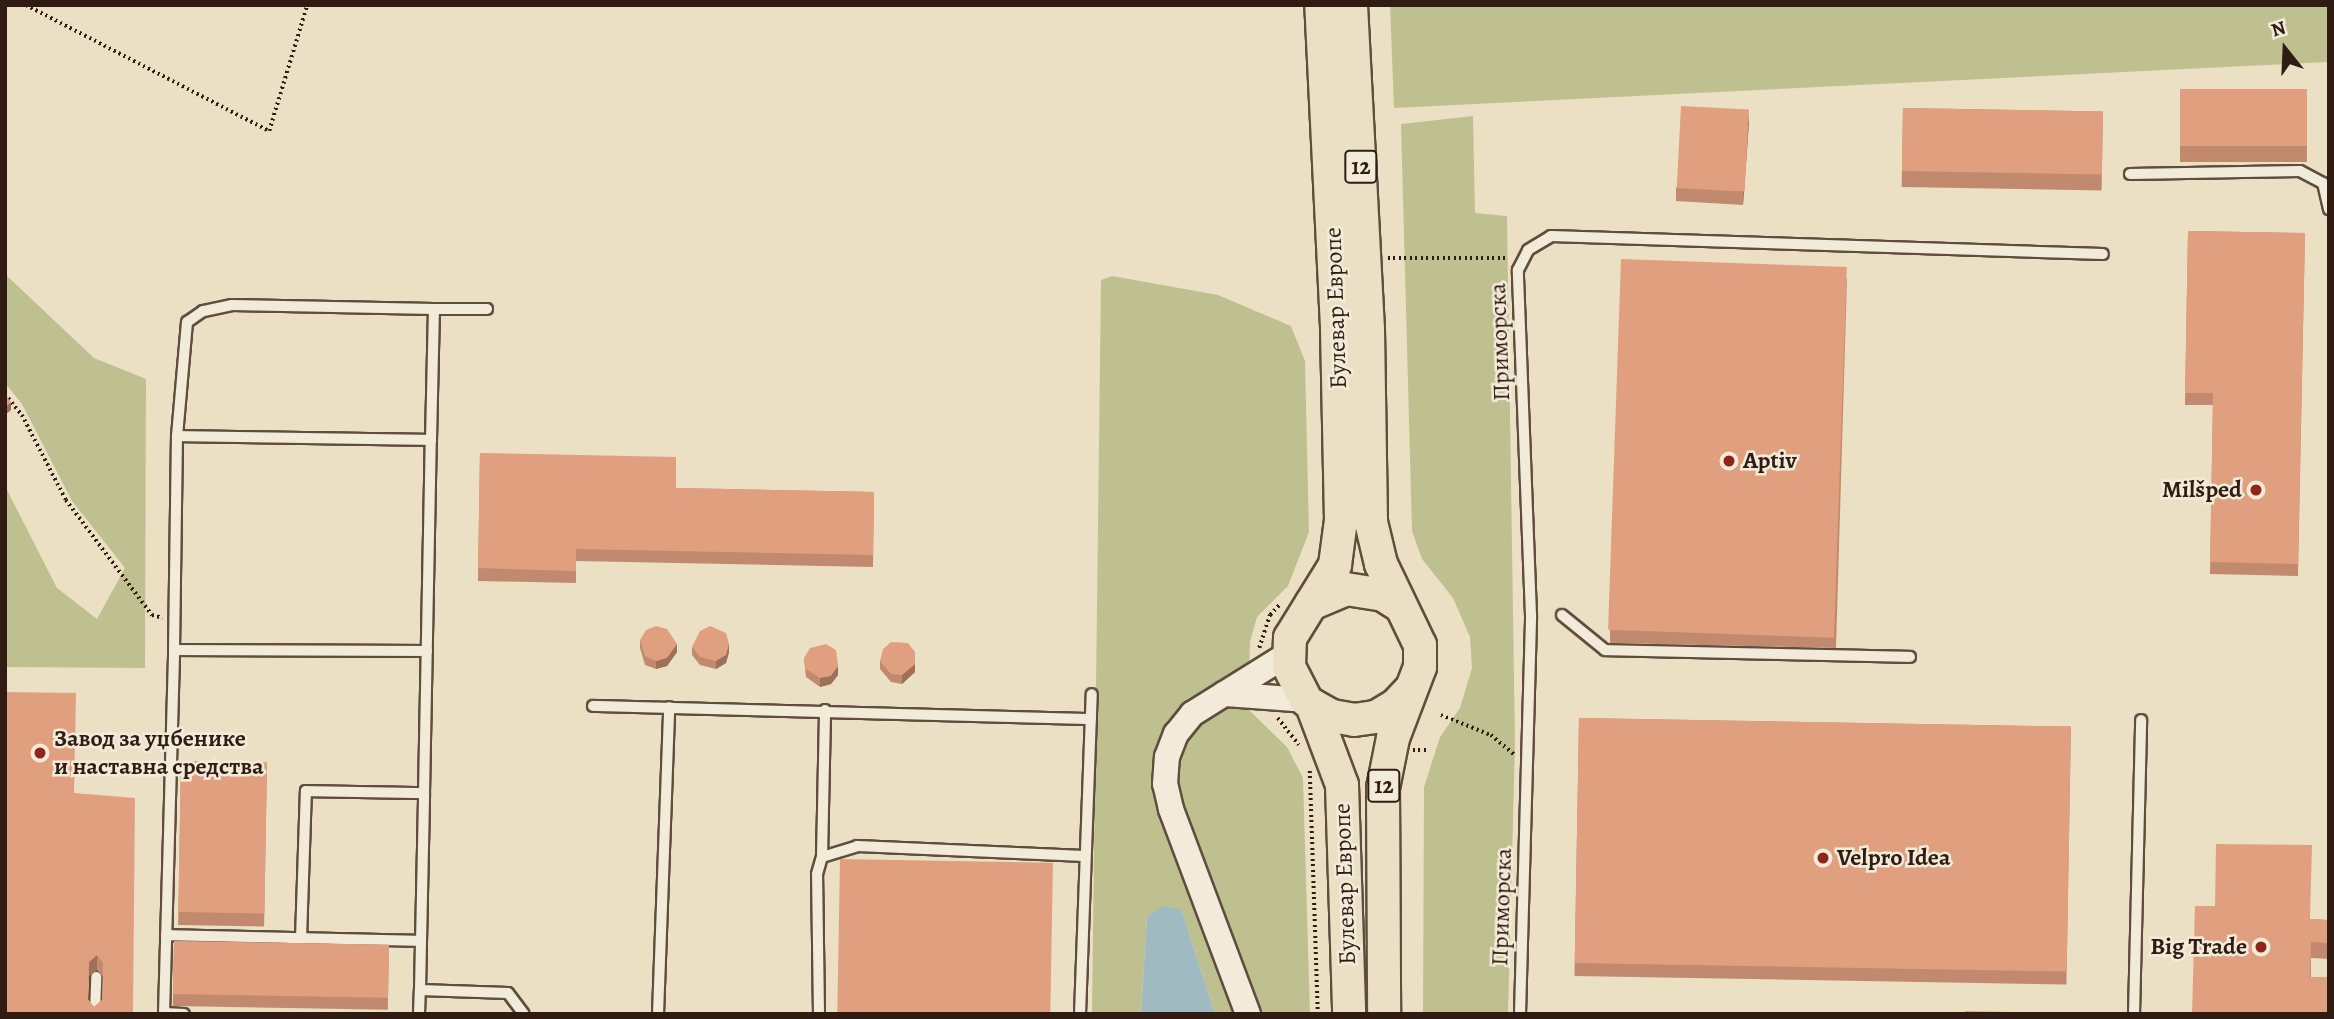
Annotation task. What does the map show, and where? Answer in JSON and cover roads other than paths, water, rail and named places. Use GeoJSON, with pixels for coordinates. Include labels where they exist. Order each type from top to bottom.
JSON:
{"type":"FeatureCollection","features":[{"type":"Feature","properties":{"kind":"main road","name":"Булевар Европе"},"geometry":{"type":"LineString","coordinates":[[1321,5],[1338,327],[1340,520],[1335,565],[1297,622],[1288,654],[1296,684],[1309,702],[1342,785],[1349,1014]]}},
{"type":"Feature","properties":{"kind":"main road","name":"Булевар Европе"},"geometry":{"type":"LineString","coordinates":[[1351,5],[1368,330],[1371,522],[1381,564],[1399,605],[1413,623],[1420,645],[1420,667],[1393,738],[1383,788],[1384,1014]]}},
{"type":"Feature","properties":{"kind":"main road"},"geometry":{"type":"LineString","coordinates":[[1311,604],[1328,594],[1356,589],[1383,595],[1399,605]]}},
{"type":"Feature","properties":{"kind":"main road"},"geometry":{"type":"LineString","coordinates":[[1309,702],[1332,716],[1354,720],[1376,717],[1396,705],[1411,688]]}},
{"type":"Feature","properties":{"kind":"street"},"geometry":{"type":"LineString","coordinates":[[1248,1014],[1165,783],[1167,757],[1176,734],[1192,714],[1288,654]]}},
{"type":"Feature","properties":{"kind":"street"},"geometry":{"type":"LineString","coordinates":[[1224,694],[1309,702]]}},
{"type":"Feature","properties":{"kind":"lane"},"geometry":{"type":"LineString","coordinates":[[2130,174],[2300,171],[2323,183],[2329,209]]}},
{"type":"Feature","properties":{"kind":"lane","name":"Приморска"},"geometry":{"type":"LineString","coordinates":[[1520,1014],[1531,615],[1518,270],[1528,250],[1551,236],[2103,254]]}},
{"type":"Feature","properties":{"kind":"lane"},"geometry":{"type":"LineString","coordinates":[[184,1014],[164,1013],[177,436],[187,322],[203,311],[232,305],[487,310]]}},
{"type":"Feature","properties":{"kind":"lane"},"geometry":{"type":"LineString","coordinates":[[419,1014],[434,309]]}},
{"type":"Feature","properties":{"kind":"lane"},"geometry":{"type":"LineString","coordinates":[[177,436],[432,440]]}},
{"type":"Feature","properties":{"kind":"lane"},"geometry":{"type":"LineString","coordinates":[[1562,615],[1605,650],[1910,657]]}},
{"type":"Feature","properties":{"kind":"lane"},"geometry":{"type":"LineString","coordinates":[[174,650],[427,651]]}},
{"type":"Feature","properties":{"kind":"lane"},"geometry":{"type":"LineString","coordinates":[[1080,1014],[1092,694]]}},
{"type":"Feature","properties":{"kind":"lane"},"geometry":{"type":"LineString","coordinates":[[593,706],[1091,719]]}},
{"type":"Feature","properties":{"kind":"lane"},"geometry":{"type":"LineString","coordinates":[[658,1014],[668,707]]}},
{"type":"Feature","properties":{"kind":"lane"},"geometry":{"type":"LineString","coordinates":[[819,1014],[817,874],[822,857],[825,710]]}},
{"type":"Feature","properties":{"kind":"lane"},"geometry":{"type":"LineString","coordinates":[[2134,1014],[2141,720]]}},
{"type":"Feature","properties":{"kind":"lane"},"geometry":{"type":"LineString","coordinates":[[301,939],[306,791],[424,793]]}},
{"type":"Feature","properties":{"kind":"lane"},"geometry":{"type":"LineString","coordinates":[[822,857],[857,846],[1086,856]]}},
{"type":"Feature","properties":{"kind":"lane"},"geometry":{"type":"LineString","coordinates":[[166,936],[421,942]]}},
{"type":"Feature","properties":{"kind":"lane"},"geometry":{"type":"LineString","coordinates":[[95,1014],[96,977]]}},
{"type":"Feature","properties":{"kind":"lane"},"geometry":{"type":"LineString","coordinates":[[420,990],[508,993],[524,1014]]}},
{"type":"Feature","properties":{"kind":"water"},"geometry":{"type":"Polygon","coordinates":[[[1163,906],[1181,909],[1215,1014],[1141,1014],[1147,917],[1163,906]]]}},
{"type":"Feature","properties":{"kind":"place","name":"Aptiv"},"geometry":{"type":"Point","coordinates":[1729,461]}},
{"type":"Feature","properties":{"kind":"place","name":"Milšped"},"geometry":{"type":"Point","coordinates":[2256,490]}},
{"type":"Feature","properties":{"kind":"place","name":"Завод за уџбенике и наставна средства"},"geometry":{"type":"Point","coordinates":[40,753]}},
{"type":"Feature","properties":{"kind":"place","name":"Velpro Idea"},"geometry":{"type":"Point","coordinates":[1823,858]}},
{"type":"Feature","properties":{"kind":"place","name":"Big Trade"},"geometry":{"type":"Point","coordinates":[2261,947]}}]}
